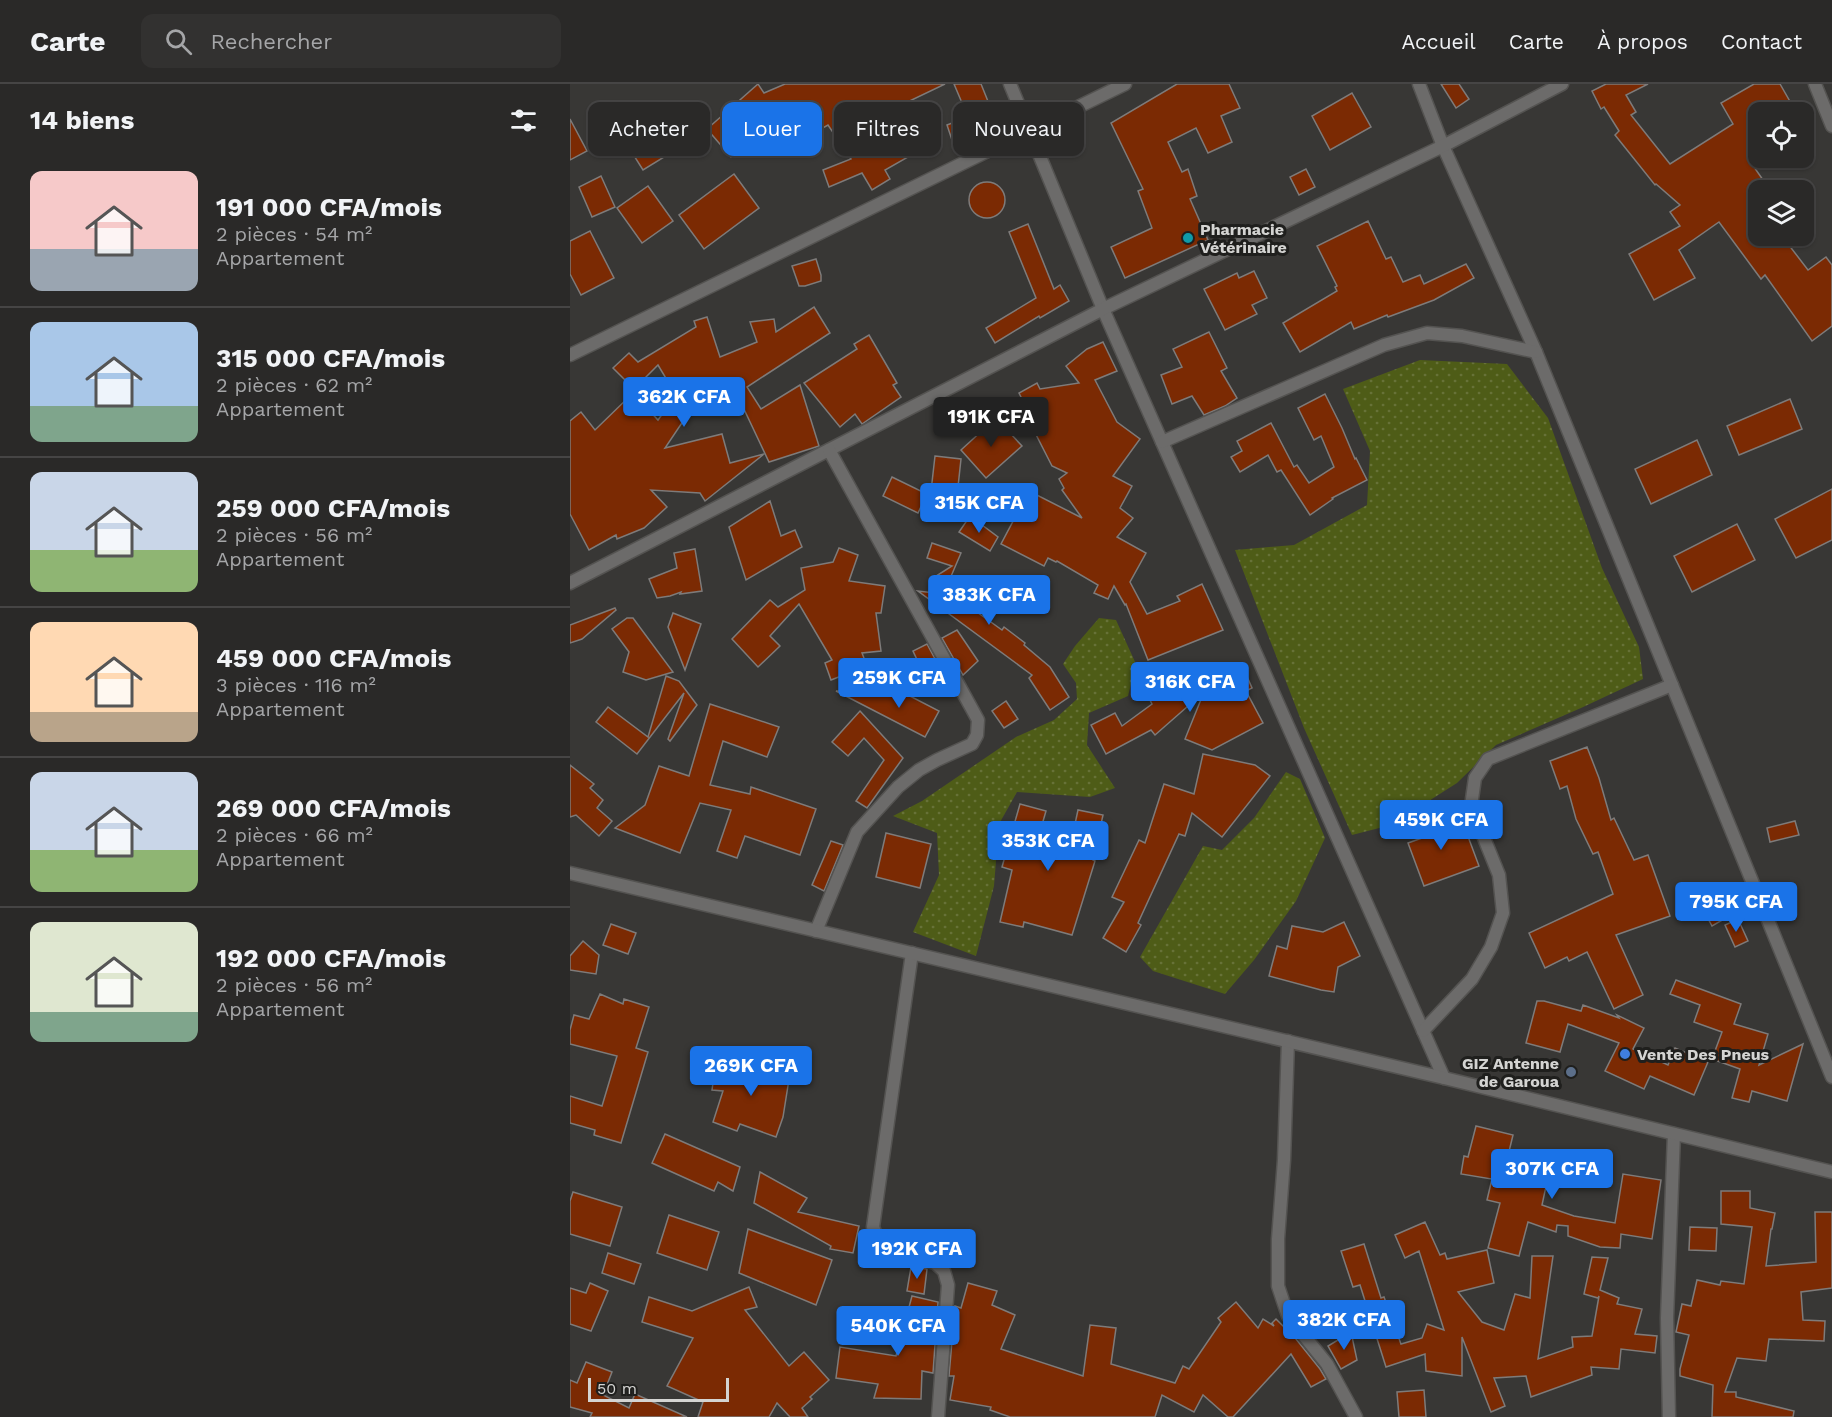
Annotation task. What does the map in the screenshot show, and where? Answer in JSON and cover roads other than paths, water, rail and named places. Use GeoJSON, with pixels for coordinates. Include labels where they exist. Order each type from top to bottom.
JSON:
{"type":"FeatureCollection","features":[{"type":"Feature","properties":{"kind":"street"},"geometry":{"type":"LineString","coordinates":[[1010,84],[1018,102]]}},
{"type":"Feature","properties":{"kind":"street"},"geometry":{"type":"LineString","coordinates":[[1084,104],[1125,84]]}},
{"type":"Feature","properties":{"kind":"street"},"geometry":{"type":"LineString","coordinates":[[1419,84],[1443,146],[1536,352],[1832,1077]]}},
{"type":"Feature","properties":{"kind":"street"},"geometry":{"type":"LineString","coordinates":[[570,583],[1103,309],[1443,146],[1562,84]]}},
{"type":"Feature","properties":{"kind":"street"},"geometry":{"type":"LineString","coordinates":[[1815,84],[1832,126]]}},
{"type":"Feature","properties":{"kind":"street"},"geometry":{"type":"LineString","coordinates":[[570,355],[977,156]]}},
{"type":"Feature","properties":{"kind":"street"},"geometry":{"type":"LineString","coordinates":[[1041,156],[1103,309],[1444,1078]]}},
{"type":"Feature","properties":{"kind":"street"},"geometry":{"type":"LineString","coordinates":[[1162,442],[1384,345],[1427,333],[1462,336],[1536,352]]}},
{"type":"Feature","properties":{"kind":"street"},"geometry":{"type":"LineString","coordinates":[[816,931],[857,832],[898,787],[919,770],[972,744],[978,735],[978,720],[829,450]]}},
{"type":"Feature","properties":{"kind":"street"},"geometry":{"type":"LineString","coordinates":[[1423,1031],[1472,979],[1491,947],[1503,913],[1499,875],[1471,806],[1475,778],[1488,759],[1672,685]]}},
{"type":"Feature","properties":{"kind":"street"},"geometry":{"type":"LineString","coordinates":[[570,873],[1288,1041],[1832,1172]]}},
{"type":"Feature","properties":{"kind":"street"},"geometry":{"type":"LineString","coordinates":[[912,953],[873,1227],[879,1242],[891,1251],[935,1263],[944,1271],[948,1285],[938,1417]]}},
{"type":"Feature","properties":{"kind":"street"},"geometry":{"type":"LineString","coordinates":[[1288,1041],[1284,1160],[1278,1239],[1278,1286],[1288,1316],[1328,1364],[1356,1417]]}},
{"type":"Feature","properties":{"kind":"street"},"geometry":{"type":"LineString","coordinates":[[1669,1417],[1667,1318],[1674,1134]]}},
{"type":"Feature","properties":{"kind":"place","name":"Pharmacie Vétérinaire"},"geometry":{"type":"Point","coordinates":[1188,238]}},
{"type":"Feature","properties":{"kind":"place","name":"Vente Des Pneus"},"geometry":{"type":"Point","coordinates":[1625,1054]}},
{"type":"Feature","properties":{"kind":"place","name":"GIZ Antenne de Garoua"},"geometry":{"type":"Point","coordinates":[1571,1072]}}]}
